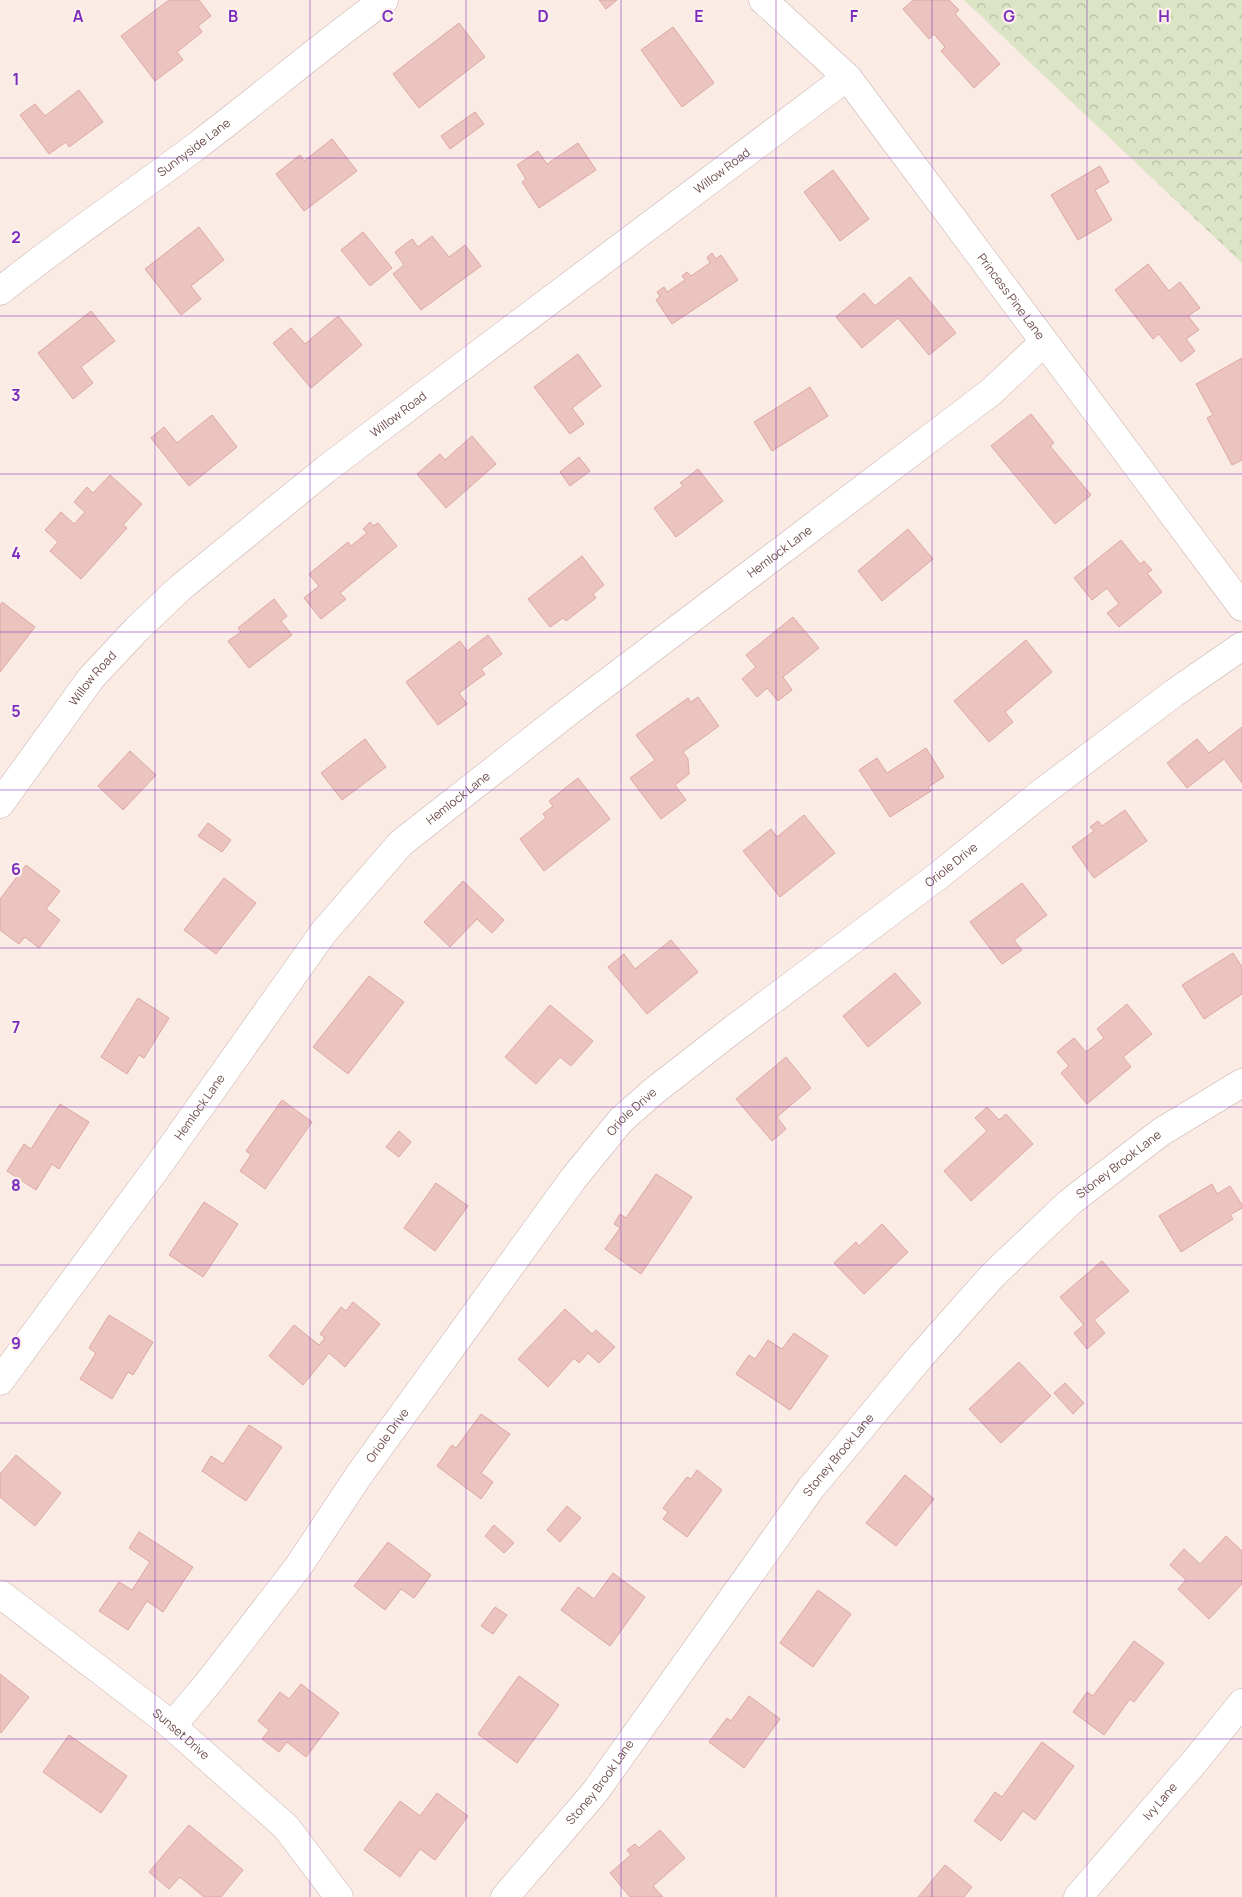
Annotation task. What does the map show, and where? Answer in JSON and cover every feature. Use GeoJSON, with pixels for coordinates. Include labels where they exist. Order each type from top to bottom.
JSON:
{"type":"FeatureCollection","features":[{"type":"Feature","properties":{"kind":"street","name":"Sunnyside Lane"},"geometry":{"type":"LineString","coordinates":[[0,291],[200,143],[384,0]]}},
{"type":"Feature","properties":{"kind":"street","name":"Princess Pine Lane"},"geometry":{"type":"LineString","coordinates":[[763,0],[847,77],[1242,607]]}},
{"type":"Feature","properties":{"kind":"street","name":"Willow Road"},"geometry":{"type":"LineString","coordinates":[[0,804],[91,678],[137,629],[180,588],[326,469],[847,77]]}},
{"type":"Feature","properties":{"kind":"street","name":"Hemlock Lane"},"geometry":{"type":"LineString","coordinates":[[0,1382],[161,1162],[323,933],[401,843],[572,709],[991,392],[1044,342]]}},
{"type":"Feature","properties":{"kind":"street","name":"Oriole Drive"},"geometry":{"type":"LineString","coordinates":[[172,1726],[209,1682],[298,1567],[360,1475],[573,1179],[621,1120],[654,1091],[731,1031],[938,876],[1040,794],[1242,646]]}},
{"type":"Feature","properties":{"kind":"street","name":"Stoney Brook Lane"},"geometry":{"type":"LineString","coordinates":[[505,1897],[596,1792],[811,1488],[921,1356],[993,1275],[1070,1202],[1160,1132],[1242,1083]]}},
{"type":"Feature","properties":{"kind":"street","name":"Sunset Drive"},"geometry":{"type":"LineString","coordinates":[[0,1594],[172,1726],[286,1826],[340,1897]]}},
{"type":"Feature","properties":{"kind":"street","name":"Ivy Lane"},"geometry":{"type":"LineString","coordinates":[[1078,1897],[1196,1760],[1242,1703]]}},
{"type":"Feature","properties":{"kind":"green space"},"geometry":{"type":"Polygon","coordinates":[[[964,0],[1242,0],[1242,263],[964,0]]]}},
{"type":"Feature","properties":{"kind":"building"},"geometry":{"type":"Polygon","coordinates":[[[169,0],[199,0],[211,16],[198,26],[202,32],[177,52],[183,60],[155,81],[121,36],[169,0]]]}},
{"type":"Feature","properties":{"kind":"building"},"geometry":{"type":"Polygon","coordinates":[[[599,0],[617,0],[606,9],[599,0]]]}},
{"type":"Feature","properties":{"kind":"building"},"geometry":{"type":"Polygon","coordinates":[[[913,0],[949,0],[959,10],[955,14],[1000,64],[974,88],[941,51],[945,47],[934,34],[929,39],[903,9],[913,0]]]}},
{"type":"Feature","properties":{"kind":"building"},"geometry":{"type":"Polygon","coordinates":[[[459,23],[485,57],[419,108],[393,74],[459,23]]]}},
{"type":"Feature","properties":{"kind":"building"},"geometry":{"type":"Polygon","coordinates":[[[673,27],[714,83],[682,107],[641,50],[673,27]]]}},
{"type":"Feature","properties":{"kind":"building"},"geometry":{"type":"Polygon","coordinates":[[[79,90],[103,122],[69,147],[66,142],[49,154],[20,115],[35,104],[45,116],[79,90]]]}},
{"type":"Feature","properties":{"kind":"building"},"geometry":{"type":"Polygon","coordinates":[[[475,112],[484,124],[450,149],[441,136],[475,112]]]}},
{"type":"Feature","properties":{"kind":"building"},"geometry":{"type":"Polygon","coordinates":[[[332,139],[357,171],[304,211],[276,174],[300,155],[304,161],[332,139]]]}},
{"type":"Feature","properties":{"kind":"building"},"geometry":{"type":"Polygon","coordinates":[[[578,143],[596,170],[539,208],[522,182],[526,179],[517,165],[538,151],[547,164],[578,143]]]}},
{"type":"Feature","properties":{"kind":"building"},"geometry":{"type":"Polygon","coordinates":[[[1100,166],[1109,182],[1095,190],[1112,220],[1078,240],[1051,195],[1100,166]]]}},
{"type":"Feature","properties":{"kind":"building"},"geometry":{"type":"Polygon","coordinates":[[[833,170],[869,219],[840,241],[804,192],[833,170]]]}},
{"type":"Feature","properties":{"kind":"building"},"geometry":{"type":"Polygon","coordinates":[[[199,227],[224,260],[191,286],[201,299],[181,315],[145,269],[199,227]]]}},
{"type":"Feature","properties":{"kind":"building"},"geometry":{"type":"Polygon","coordinates":[[[363,232],[392,268],[370,286],[341,250],[363,232]]]}},
{"type":"Feature","properties":{"kind":"building"},"geometry":{"type":"Polygon","coordinates":[[[432,236],[449,257],[465,245],[481,266],[421,310],[393,274],[404,265],[395,252],[412,239],[418,247],[432,236]]]}},
{"type":"Feature","properties":{"kind":"building"},"geometry":{"type":"Polygon","coordinates":[[[712,253],[716,259],[721,255],[738,280],[672,324],[656,300],[660,296],[657,292],[664,287],[667,292],[685,280],[682,276],[687,272],[691,276],[710,263],[707,257],[712,253]]]}},
{"type":"Feature","properties":{"kind":"building"},"geometry":{"type":"Polygon","coordinates":[[[1148,264],[1169,291],[1180,282],[1200,308],[1188,316],[1199,330],[1186,339],[1195,351],[1181,362],[1159,334],[1153,339],[1115,290],[1148,264]]]}},
{"type":"Feature","properties":{"kind":"building"},"geometry":{"type":"Polygon","coordinates":[[[910,277],[956,333],[929,355],[898,318],[862,348],[836,317],[864,293],[875,306],[910,277]]]}},
{"type":"Feature","properties":{"kind":"building"},"geometry":{"type":"Polygon","coordinates":[[[91,311],[115,341],[81,367],[93,383],[73,399],[38,353],[91,311]]]}},
{"type":"Feature","properties":{"kind":"building"},"geometry":{"type":"Polygon","coordinates":[[[338,316],[362,345],[311,388],[273,343],[291,328],[305,344],[338,316]]]}},
{"type":"Feature","properties":{"kind":"building"},"geometry":{"type":"Polygon","coordinates":[[[578,354],[601,386],[572,408],[584,424],[570,434],[534,387],[578,354]]]}},
{"type":"Feature","properties":{"kind":"building"},"geometry":{"type":"Polygon","coordinates":[[[1242,358],[1242,460],[1232,465],[1207,418],[1213,415],[1196,384],[1242,358]]]}},
{"type":"Feature","properties":{"kind":"building"},"geometry":{"type":"Polygon","coordinates":[[[810,387],[828,416],[772,451],[754,422],[810,387]]]}},
{"type":"Feature","properties":{"kind":"building"},"geometry":{"type":"Polygon","coordinates":[[[1031,414],[1054,443],[1050,446],[1091,495],[1055,524],[991,446],[1031,414]]]}},
{"type":"Feature","properties":{"kind":"building"},"geometry":{"type":"Polygon","coordinates":[[[212,415],[237,447],[189,486],[151,438],[164,427],[177,443],[212,415]]]}},
{"type":"Feature","properties":{"kind":"building"},"geometry":{"type":"Polygon","coordinates":[[[472,436],[496,464],[446,508],[417,474],[440,454],[445,460],[472,436]]]}},
{"type":"Feature","properties":{"kind":"building"},"geometry":{"type":"Polygon","coordinates":[[[579,457],[590,471],[570,486],[560,472],[579,457]]]}},
{"type":"Feature","properties":{"kind":"building"},"geometry":{"type":"Polygon","coordinates":[[[698,469],[723,501],[676,537],[654,508],[683,486],[680,483],[698,469]]]}},
{"type":"Feature","properties":{"kind":"building"},"geometry":{"type":"Polygon","coordinates":[[[110,475],[142,504],[123,525],[127,528],[81,579],[50,551],[58,542],[45,530],[61,512],[74,524],[85,512],[74,502],[87,487],[93,493],[110,475]]]}},
{"type":"Feature","properties":{"kind":"building"},"geometry":{"type":"Polygon","coordinates":[[[370,522],[373,526],[378,523],[397,546],[340,593],[346,599],[321,619],[304,598],[319,586],[309,574],[348,542],[351,546],[367,533],[363,529],[370,522]]]}},
{"type":"Feature","properties":{"kind":"building"},"geometry":{"type":"Polygon","coordinates":[[[908,529],[933,559],[882,601],[858,571],[908,529]]]}},
{"type":"Feature","properties":{"kind":"building"},"geometry":{"type":"Polygon","coordinates":[[[1121,540],[1140,564],[1144,561],[1152,570],[1147,573],[1162,592],[1119,627],[1107,613],[1119,604],[1107,588],[1092,600],[1074,578],[1121,540]]]}},
{"type":"Feature","properties":{"kind":"building"},"geometry":{"type":"Polygon","coordinates":[[[582,556],[604,585],[593,594],[596,598],[566,621],[563,618],[550,627],[528,599],[582,556]]]}},
{"type":"Feature","properties":{"kind":"building"},"geometry":{"type":"Polygon","coordinates":[[[274,599],[287,616],[281,621],[292,635],[249,668],[228,641],[241,632],[238,628],[274,599]]]}},
{"type":"Feature","properties":{"kind":"building"},"geometry":{"type":"Polygon","coordinates":[[[2,602],[35,627],[0,672],[0,606],[2,602]]]}},
{"type":"Feature","properties":{"kind":"building"},"geometry":{"type":"Polygon","coordinates":[[[793,617],[819,648],[783,677],[792,690],[778,701],[767,688],[757,697],[742,679],[756,667],[746,655],[793,617]]]}},
{"type":"Feature","properties":{"kind":"building"},"geometry":{"type":"Polygon","coordinates":[[[488,635],[502,654],[481,669],[485,674],[459,693],[467,704],[438,725],[406,682],[460,641],[467,651],[488,635]]]}},
{"type":"Feature","properties":{"kind":"building"},"geometry":{"type":"Polygon","coordinates":[[[1026,640],[1052,672],[1005,712],[1013,722],[989,742],[954,701],[1026,640]]]}},
{"type":"Feature","properties":{"kind":"building"},"geometry":{"type":"Polygon","coordinates":[[[698,697],[719,726],[683,752],[688,759],[689,774],[675,785],[686,800],[661,819],[630,778],[655,760],[636,735],[688,698],[691,702],[698,697]]]}},
{"type":"Feature","properties":{"kind":"building"},"geometry":{"type":"Polygon","coordinates":[[[1242,727],[1242,783],[1224,759],[1187,788],[1167,763],[1197,739],[1209,753],[1242,727]]]}},
{"type":"Feature","properties":{"kind":"building"},"geometry":{"type":"Polygon","coordinates":[[[365,739],[386,767],[342,800],[321,773],[365,739]]]}},
{"type":"Feature","properties":{"kind":"building"},"geometry":{"type":"Polygon","coordinates":[[[926,748],[944,777],[928,787],[931,791],[890,817],[859,770],[877,758],[887,773],[926,748]]]}},
{"type":"Feature","properties":{"kind":"building"},"geometry":{"type":"Polygon","coordinates":[[[130,751],[156,775],[123,810],[98,786],[130,751]]]}},
{"type":"Feature","properties":{"kind":"building"},"geometry":{"type":"Polygon","coordinates":[[[578,778],[610,819],[544,871],[520,839],[546,818],[543,814],[553,806],[549,801],[578,778]]]}},
{"type":"Feature","properties":{"kind":"building"},"geometry":{"type":"Polygon","coordinates":[[[1125,810],[1147,841],[1094,878],[1072,847],[1094,831],[1090,827],[1098,821],[1102,826],[1125,810]]]}},
{"type":"Feature","properties":{"kind":"building"},"geometry":{"type":"Polygon","coordinates":[[[804,815],[835,853],[780,897],[743,851],[771,829],[777,837],[804,815]]]}},
{"type":"Feature","properties":{"kind":"building"},"geometry":{"type":"Polygon","coordinates":[[[208,823],[231,840],[222,852],[198,836],[208,823]]]}},
{"type":"Feature","properties":{"kind":"building"},"geometry":{"type":"Polygon","coordinates":[[[26,865],[60,891],[46,909],[60,920],[39,948],[25,937],[19,944],[0,930],[0,899],[26,865]]]}},
{"type":"Feature","properties":{"kind":"building"},"geometry":{"type":"Polygon","coordinates":[[[224,878],[256,903],[216,954],[184,930],[224,878]]]}},
{"type":"Feature","properties":{"kind":"building"},"geometry":{"type":"Polygon","coordinates":[[[463,881],[504,920],[492,933],[477,919],[450,947],[424,922],[463,881]]]}},
{"type":"Feature","properties":{"kind":"building"},"geometry":{"type":"Polygon","coordinates":[[[1022,883],[1047,915],[1014,940],[1022,950],[1002,964],[970,922],[1022,883]]]}},
{"type":"Feature","properties":{"kind":"building"},"geometry":{"type":"Polygon","coordinates":[[[671,940],[698,972],[647,1014],[608,967],[624,954],[635,969],[671,940]]]}},
{"type":"Feature","properties":{"kind":"building"},"geometry":{"type":"Polygon","coordinates":[[[1233,953],[1242,967],[1242,994],[1204,1019],[1182,985],[1233,953]]]}},
{"type":"Feature","properties":{"kind":"building"},"geometry":{"type":"Polygon","coordinates":[[[895,973],[921,1003],[868,1047],[843,1016],[895,973]]]}},
{"type":"Feature","properties":{"kind":"building"},"geometry":{"type":"Polygon","coordinates":[[[369,976],[404,1002],[348,1074],[313,1047],[369,976]]]}},
{"type":"Feature","properties":{"kind":"building"},"geometry":{"type":"Polygon","coordinates":[[[138,998],[169,1018],[144,1058],[139,1055],[127,1074],[101,1057],[138,998]]]}},
{"type":"Feature","properties":{"kind":"building"},"geometry":{"type":"Polygon","coordinates":[[[1127,1004],[1152,1034],[1123,1057],[1131,1067],[1087,1104],[1061,1073],[1069,1066],[1057,1052],[1074,1038],[1086,1052],[1104,1038],[1097,1029],[1127,1004]]]}},
{"type":"Feature","properties":{"kind":"building"},"geometry":{"type":"Polygon","coordinates":[[[550,1005],[593,1041],[571,1066],[560,1057],[536,1084],[505,1057],[550,1005]]]}},
{"type":"Feature","properties":{"kind":"building"},"geometry":{"type":"Polygon","coordinates":[[[786,1057],[811,1088],[777,1117],[786,1129],[772,1141],[736,1099],[786,1057]]]}},
{"type":"Feature","properties":{"kind":"building"},"geometry":{"type":"Polygon","coordinates":[[[282,1100],[312,1122],[265,1189],[240,1171],[251,1155],[246,1151],[282,1100]]]}},
{"type":"Feature","properties":{"kind":"building"},"geometry":{"type":"Polygon","coordinates":[[[60,1104],[89,1122],[59,1169],[52,1164],[36,1190],[7,1171],[24,1144],[31,1149],[60,1104]]]}},
{"type":"Feature","properties":{"kind":"building"},"geometry":{"type":"Polygon","coordinates":[[[987,1107],[999,1120],[1006,1114],[1033,1144],[971,1201],[944,1171],[987,1131],[975,1118],[987,1107]]]}},
{"type":"Feature","properties":{"kind":"building"},"geometry":{"type":"Polygon","coordinates":[[[399,1131],[411,1142],[399,1157],[386,1147],[399,1131]]]}},
{"type":"Feature","properties":{"kind":"building"},"geometry":{"type":"Polygon","coordinates":[[[656,1174],[692,1197],[641,1274],[605,1249],[620,1228],[614,1224],[620,1214],[626,1218],[656,1174]]]}},
{"type":"Feature","properties":{"kind":"building"},"geometry":{"type":"Polygon","coordinates":[[[436,1183],[468,1206],[435,1251],[404,1228],[436,1183]]]}},
{"type":"Feature","properties":{"kind":"building"},"geometry":{"type":"Polygon","coordinates":[[[1212,1184],[1217,1194],[1230,1186],[1242,1208],[1230,1215],[1233,1219],[1181,1252],[1159,1216],[1212,1184]]]}},
{"type":"Feature","properties":{"kind":"building"},"geometry":{"type":"Polygon","coordinates":[[[204,1202],[238,1224],[203,1277],[169,1255],[204,1202]]]}},
{"type":"Feature","properties":{"kind":"building"},"geometry":{"type":"Polygon","coordinates":[[[882,1224],[908,1252],[864,1294],[834,1263],[856,1242],[859,1246],[882,1224]]]}},
{"type":"Feature","properties":{"kind":"building"},"geometry":{"type":"Polygon","coordinates":[[[1102,1261],[1129,1291],[1094,1320],[1105,1333],[1087,1349],[1074,1333],[1084,1325],[1060,1297],[1102,1261]]]}},
{"type":"Feature","properties":{"kind":"building"},"geometry":{"type":"Polygon","coordinates":[[[353,1302],[380,1324],[345,1367],[329,1353],[303,1385],[269,1356],[294,1325],[319,1345],[325,1338],[320,1334],[341,1307],[346,1311],[353,1302]]]}},
{"type":"Feature","properties":{"kind":"building"},"geometry":{"type":"Polygon","coordinates":[[[565,1309],[592,1334],[596,1330],[615,1347],[599,1363],[588,1353],[579,1363],[574,1358],[548,1387],[518,1359],[565,1309]]]}},
{"type":"Feature","properties":{"kind":"building"},"geometry":{"type":"Polygon","coordinates":[[[109,1315],[153,1342],[133,1375],[128,1372],[112,1399],[80,1379],[96,1353],[89,1348],[109,1315]]]}},
{"type":"Feature","properties":{"kind":"building"},"geometry":{"type":"Polygon","coordinates":[[[794,1333],[828,1356],[790,1410],[736,1374],[749,1355],[755,1359],[768,1340],[782,1349],[794,1333]]]}},
{"type":"Feature","properties":{"kind":"building"},"geometry":{"type":"Polygon","coordinates":[[[1019,1362],[1051,1396],[1001,1443],[969,1409],[1019,1362]]]}},
{"type":"Feature","properties":{"kind":"building"},"geometry":{"type":"Polygon","coordinates":[[[1065,1383],[1084,1403],[1073,1414],[1054,1393],[1065,1383]]]}},
{"type":"Feature","properties":{"kind":"building"},"geometry":{"type":"Polygon","coordinates":[[[481,1414],[510,1434],[481,1473],[493,1482],[481,1499],[437,1466],[452,1445],[456,1448],[481,1414]]]}},
{"type":"Feature","properties":{"kind":"building"},"geometry":{"type":"Polygon","coordinates":[[[249,1425],[282,1447],[246,1501],[202,1471],[211,1456],[223,1464],[249,1425]]]}},
{"type":"Feature","properties":{"kind":"building"},"geometry":{"type":"Polygon","coordinates":[[[16,1455],[61,1493],[35,1526],[0,1497],[0,1474],[16,1455]]]}},
{"type":"Feature","properties":{"kind":"building"},"geometry":{"type":"Polygon","coordinates":[[[697,1470],[722,1490],[687,1537],[663,1519],[668,1512],[663,1508],[687,1477],[691,1479],[697,1470]]]}},
{"type":"Feature","properties":{"kind":"building"},"geometry":{"type":"Polygon","coordinates":[[[905,1475],[934,1499],[896,1546],[866,1523],[905,1475]]]}},
{"type":"Feature","properties":{"kind":"building"},"geometry":{"type":"Polygon","coordinates":[[[567,1506],[581,1518],[560,1542],[547,1530],[567,1506]]]}},
{"type":"Feature","properties":{"kind":"building"},"geometry":{"type":"Polygon","coordinates":[[[494,1525],[514,1543],[504,1553],[485,1536],[494,1525]]]}},
{"type":"Feature","properties":{"kind":"building"},"geometry":{"type":"Polygon","coordinates":[[[139,1532],[193,1567],[163,1612],[147,1601],[128,1630],[99,1611],[119,1582],[132,1590],[150,1562],[129,1548],[139,1532]]]}},
{"type":"Feature","properties":{"kind":"building"},"geometry":{"type":"Polygon","coordinates":[[[1226,1536],[1242,1551],[1242,1584],[1209,1619],[1178,1589],[1186,1580],[1170,1565],[1184,1549],[1200,1564],[1226,1536]]]}},
{"type":"Feature","properties":{"kind":"building"},"geometry":{"type":"Polygon","coordinates":[[[388,1542],[431,1575],[414,1598],[401,1589],[385,1610],[354,1586],[388,1542]]]}},
{"type":"Feature","properties":{"kind":"building"},"geometry":{"type":"Polygon","coordinates":[[[613,1573],[645,1597],[610,1646],[561,1610],[578,1587],[594,1599],[613,1573]]]}},
{"type":"Feature","properties":{"kind":"building"},"geometry":{"type":"Polygon","coordinates":[[[818,1590],[851,1614],[813,1667],[780,1643],[818,1590]]]}},
{"type":"Feature","properties":{"kind":"building"},"geometry":{"type":"Polygon","coordinates":[[[495,1607],[507,1615],[493,1634],[481,1626],[495,1607]]]}},
{"type":"Feature","properties":{"kind":"building"},"geometry":{"type":"Polygon","coordinates":[[[1134,1641],[1164,1663],[1134,1702],[1130,1699],[1104,1735],[1073,1712],[1087,1692],[1093,1696],[1134,1641]]]}},
{"type":"Feature","properties":{"kind":"building"},"geometry":{"type":"Polygon","coordinates":[[[0,1674],[29,1697],[1,1733],[0,1732],[0,1674]]]}},
{"type":"Feature","properties":{"kind":"building"},"geometry":{"type":"Polygon","coordinates":[[[519,1676],[559,1705],[517,1763],[478,1734],[519,1676]]]}},
{"type":"Feature","properties":{"kind":"building"},"geometry":{"type":"Polygon","coordinates":[[[301,1684],[339,1713],[306,1757],[287,1742],[279,1752],[262,1739],[269,1730],[258,1721],[280,1692],[289,1699],[301,1684]]]}},
{"type":"Feature","properties":{"kind":"building"},"geometry":{"type":"Polygon","coordinates":[[[749,1696],[780,1719],[744,1768],[709,1742],[727,1718],[731,1721],[749,1696]]]}},
{"type":"Feature","properties":{"kind":"building"},"geometry":{"type":"Polygon","coordinates":[[[69,1735],[127,1776],[101,1813],[43,1772],[69,1735]]]}},
{"type":"Feature","properties":{"kind":"building"},"geometry":{"type":"Polygon","coordinates":[[[1042,1742],[1074,1766],[1035,1820],[1023,1811],[1001,1841],[974,1821],[995,1792],[1002,1797],[1042,1742]]]}},
{"type":"Feature","properties":{"kind":"building"},"geometry":{"type":"Polygon","coordinates":[[[437,1793],[468,1816],[435,1860],[420,1849],[400,1877],[364,1850],[400,1801],[420,1816],[437,1793]]]}},
{"type":"Feature","properties":{"kind":"building"},"geometry":{"type":"Polygon","coordinates":[[[189,1825],[243,1870],[221,1897],[204,1897],[180,1877],[169,1889],[149,1872],[189,1825]]]}},
{"type":"Feature","properties":{"kind":"building"},"geometry":{"type":"Polygon","coordinates":[[[660,1830],[685,1858],[653,1886],[663,1897],[630,1897],[610,1873],[631,1855],[627,1850],[635,1844],[639,1848],[660,1830]]]}},
{"type":"Feature","properties":{"kind":"building"},"geometry":{"type":"Polygon","coordinates":[[[945,1865],[972,1887],[964,1897],[918,1897],[945,1865]]]}}]}
